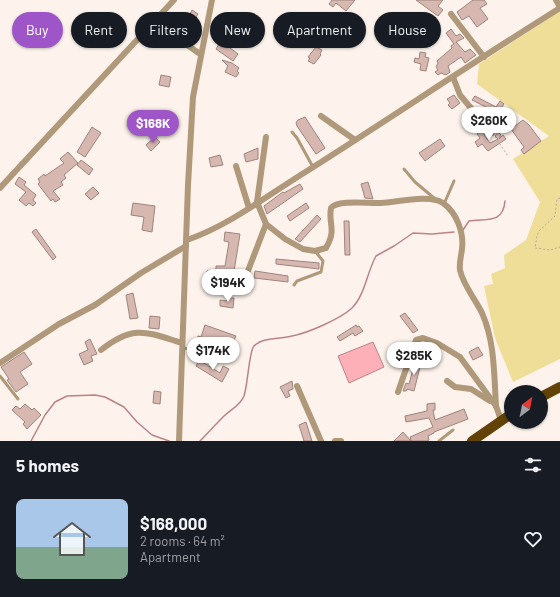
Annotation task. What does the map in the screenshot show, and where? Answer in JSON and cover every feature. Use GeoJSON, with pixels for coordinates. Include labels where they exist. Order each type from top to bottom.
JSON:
{"type":"FeatureCollection","features":[{"type":"Feature","properties":{"kind":"highway"},"geometry":{"type":"LineString","coordinates":[[548,393],[560,387]]}},
{"type":"Feature","properties":{"kind":"highway"},"geometry":{"type":"LineString","coordinates":[[472,441],[504,418]]}},
{"type":"Feature","properties":{"kind":"street"},"geometry":{"type":"LineString","coordinates":[[0,188],[174,0]]}},
{"type":"Feature","properties":{"kind":"street"},"geometry":{"type":"LineString","coordinates":[[179,441],[193,97],[200,54],[212,0]]}},
{"type":"Feature","properties":{"kind":"street"},"geometry":{"type":"LineString","coordinates":[[0,363],[59,324],[98,303],[186,243],[216,228],[249,208],[484,57],[560,7],[556,0]]}},
{"type":"Feature","properties":{"kind":"street"},"geometry":{"type":"LineString","coordinates":[[451,14],[484,57]]}},
{"type":"Feature","properties":{"kind":"street"},"geometry":{"type":"LineString","coordinates":[[191,48],[200,54]]}},
{"type":"Feature","properties":{"kind":"street"},"geometry":{"type":"LineString","coordinates":[[453,77],[460,95],[492,133]]}},
{"type":"Feature","properties":{"kind":"street"},"geometry":{"type":"LineString","coordinates":[[321,116],[355,140]]}},
{"type":"Feature","properties":{"kind":"street"},"geometry":{"type":"LineString","coordinates":[[266,137],[257,202],[266,224],[295,245],[315,252],[326,248],[333,228],[330,212],[334,205],[379,204],[435,199],[444,204],[457,220],[462,237],[460,272],[482,314],[489,335],[494,359],[496,406]]}},
{"type":"Feature","properties":{"kind":"street"},"geometry":{"type":"LineString","coordinates":[[236,166],[249,208]]}},
{"type":"Feature","properties":{"kind":"street"},"geometry":{"type":"LineString","coordinates":[[241,289],[266,224]]}},
{"type":"Feature","properties":{"kind":"street"},"geometry":{"type":"LineString","coordinates":[[100,350],[113,340],[134,332],[148,333],[182,346]]}},
{"type":"Feature","properties":{"kind":"street"},"geometry":{"type":"LineString","coordinates":[[398,392],[416,340],[423,338],[437,342],[457,354],[465,362],[496,406],[501,420]]}},
{"type":"Feature","properties":{"kind":"street"},"geometry":{"type":"LineString","coordinates":[[447,381],[455,387],[471,389],[496,406]]}},
{"type":"Feature","properties":{"kind":"street"},"geometry":{"type":"LineString","coordinates":[[297,386],[321,441]]}},
{"type":"Feature","properties":{"kind":"street"},"geometry":{"type":"LineString","coordinates":[[335,441],[341,441]]}},
{"type":"Feature","properties":{"kind":"lane"},"geometry":{"type":"LineString","coordinates":[[292,132],[297,138],[313,167]]}},
{"type":"Feature","properties":{"kind":"lane"},"geometry":{"type":"LineString","coordinates":[[404,169],[415,182],[435,199]]}},
{"type":"Feature","properties":{"kind":"lane"},"geometry":{"type":"LineString","coordinates":[[444,204],[454,181]]}},
{"type":"Feature","properties":{"kind":"lane"},"geometry":{"type":"LineString","coordinates":[[294,285],[297,281],[321,272],[323,261],[315,252]]}},
{"type":"Feature","properties":{"kind":"lane"},"geometry":{"type":"LineString","coordinates":[[182,346],[196,350],[222,349]]}},
{"type":"Feature","properties":{"kind":"lane"},"geometry":{"type":"LineString","coordinates":[[0,376],[18,399]]}},
{"type":"Feature","properties":{"kind":"lane"},"geometry":{"type":"LineString","coordinates":[[439,441],[453,430]]}},
{"type":"Feature","properties":{"kind":"path"},"geometry":{"type":"LineString","coordinates":[[492,133],[508,156]]}},
{"type":"Feature","properties":{"kind":"path"},"geometry":{"type":"LineString","coordinates":[[560,198],[557,200],[555,216],[549,224],[542,227],[537,236],[535,248],[550,250],[560,247]]}},
{"type":"Feature","properties":{"kind":"shaded area"},"geometry":{"type":"Polygon","coordinates":[[[560,11],[560,359],[513,382],[495,338],[484,286],[493,284],[491,274],[505,268],[504,255],[526,240],[540,202],[513,159],[549,136],[477,84],[479,64],[560,11]]]}},
{"type":"Feature","properties":{"kind":"shaded area"},"geometry":{"type":"Polygon","coordinates":[[[373,342],[384,367],[349,383],[338,356],[373,342]]]}},
{"type":"Feature","properties":{"kind":"building"},"geometry":{"type":"Polygon","coordinates":[[[332,0],[355,0],[346,11],[336,3],[333,7],[329,4],[332,0]]]}},
{"type":"Feature","properties":{"kind":"building"},"geometry":{"type":"Polygon","coordinates":[[[416,0],[443,0],[438,6],[443,10],[441,12],[432,12],[416,0]]]}},
{"type":"Feature","properties":{"kind":"building"},"geometry":{"type":"Polygon","coordinates":[[[473,0],[484,0],[487,4],[480,8],[488,19],[477,27],[469,16],[462,20],[457,12],[473,0]]]}},
{"type":"Feature","properties":{"kind":"building"},"geometry":{"type":"Polygon","coordinates":[[[451,29],[456,36],[460,34],[464,38],[456,42],[465,52],[470,49],[476,55],[465,63],[461,57],[448,66],[450,72],[446,75],[441,73],[438,75],[435,72],[438,70],[436,67],[438,63],[437,61],[452,48],[451,46],[454,44],[446,33],[451,29]]]}},
{"type":"Feature","properties":{"kind":"building"},"geometry":{"type":"Polygon","coordinates":[[[230,48],[238,54],[233,61],[216,49],[230,48]]]}},
{"type":"Feature","properties":{"kind":"building"},"geometry":{"type":"Polygon","coordinates":[[[315,48],[322,50],[321,55],[314,64],[308,61],[310,58],[308,57],[315,48]]]}},
{"type":"Feature","properties":{"kind":"building"},"geometry":{"type":"Polygon","coordinates":[[[420,52],[426,53],[425,57],[429,58],[426,71],[420,70],[421,64],[414,62],[415,58],[419,59],[420,52]]]}},
{"type":"Feature","properties":{"kind":"building"},"geometry":{"type":"Polygon","coordinates":[[[222,60],[232,63],[239,68],[237,71],[239,73],[236,77],[225,72],[228,66],[222,60]]]}},
{"type":"Feature","properties":{"kind":"building"},"geometry":{"type":"Polygon","coordinates":[[[161,75],[171,77],[169,87],[159,85],[161,75]]]}},
{"type":"Feature","properties":{"kind":"building"},"geometry":{"type":"Polygon","coordinates":[[[454,95],[460,103],[452,109],[448,105],[450,103],[447,99],[454,95]]]}},
{"type":"Feature","properties":{"kind":"building"},"geometry":{"type":"Polygon","coordinates":[[[475,96],[496,107],[500,101],[504,104],[500,110],[513,117],[510,121],[505,119],[498,127],[493,123],[492,125],[483,114],[486,107],[472,100],[475,96]]]}},
{"type":"Feature","properties":{"kind":"building"},"geometry":{"type":"Polygon","coordinates":[[[305,117],[325,148],[316,154],[296,123],[298,120],[305,117]]]}},
{"type":"Feature","properties":{"kind":"building"},"geometry":{"type":"Polygon","coordinates":[[[523,120],[529,125],[541,141],[524,154],[521,150],[524,147],[511,129],[523,120]]]}},
{"type":"Feature","properties":{"kind":"building"},"geometry":{"type":"Polygon","coordinates":[[[92,127],[101,133],[85,157],[77,152],[92,127]]]}},
{"type":"Feature","properties":{"kind":"building"},"geometry":{"type":"Polygon","coordinates":[[[484,130],[486,133],[484,135],[490,143],[498,139],[495,136],[498,132],[501,135],[499,139],[503,135],[506,139],[488,151],[482,144],[478,147],[475,142],[480,138],[477,134],[484,130]]]}},
{"type":"Feature","properties":{"kind":"building"},"geometry":{"type":"Polygon","coordinates":[[[155,137],[160,142],[151,151],[146,145],[155,137]]]}},
{"type":"Feature","properties":{"kind":"building"},"geometry":{"type":"Polygon","coordinates":[[[440,139],[445,146],[425,161],[419,153],[440,139]]]}},
{"type":"Feature","properties":{"kind":"building"},"geometry":{"type":"Polygon","coordinates":[[[258,148],[258,159],[246,162],[244,154],[258,148]]]}},
{"type":"Feature","properties":{"kind":"building"},"geometry":{"type":"Polygon","coordinates":[[[68,152],[78,163],[64,175],[66,178],[61,182],[63,185],[53,191],[60,199],[55,202],[53,199],[51,201],[38,184],[40,182],[38,179],[64,163],[60,159],[68,152]]]}},
{"type":"Feature","properties":{"kind":"building"},"geometry":{"type":"Polygon","coordinates":[[[220,155],[223,165],[211,167],[209,158],[220,155]]]}},
{"type":"Feature","properties":{"kind":"building"},"geometry":{"type":"Polygon","coordinates":[[[81,160],[93,169],[89,175],[77,165],[81,160]]]}},
{"type":"Feature","properties":{"kind":"building"},"geometry":{"type":"Polygon","coordinates":[[[19,177],[26,182],[24,185],[36,195],[33,200],[36,203],[33,206],[29,203],[26,206],[19,200],[26,192],[15,184],[19,177]]]}},
{"type":"Feature","properties":{"kind":"building"},"geometry":{"type":"Polygon","coordinates":[[[368,182],[373,199],[365,198],[361,184],[368,182]]]}},
{"type":"Feature","properties":{"kind":"building"},"geometry":{"type":"Polygon","coordinates":[[[300,184],[303,189],[267,214],[264,206],[283,192],[284,193],[300,184]]]}},
{"type":"Feature","properties":{"kind":"building"},"geometry":{"type":"Polygon","coordinates":[[[93,187],[99,193],[91,200],[85,194],[93,187]]]}},
{"type":"Feature","properties":{"kind":"building"},"geometry":{"type":"Polygon","coordinates":[[[133,203],[155,206],[152,232],[142,230],[144,217],[131,215],[133,203]]]}},
{"type":"Feature","properties":{"kind":"building"},"geometry":{"type":"Polygon","coordinates":[[[306,203],[309,208],[290,221],[287,216],[306,203]]]}},
{"type":"Feature","properties":{"kind":"building"},"geometry":{"type":"Polygon","coordinates":[[[317,215],[321,219],[300,242],[295,239],[317,215]]]}},
{"type":"Feature","properties":{"kind":"building"},"geometry":{"type":"Polygon","coordinates":[[[344,221],[349,221],[350,255],[345,255],[344,221]]]}},
{"type":"Feature","properties":{"kind":"building"},"geometry":{"type":"Polygon","coordinates":[[[36,229],[56,257],[53,260],[32,232],[36,229]]]}},
{"type":"Feature","properties":{"kind":"building"},"geometry":{"type":"Polygon","coordinates":[[[225,232],[240,234],[232,284],[223,282],[224,277],[214,276],[213,283],[205,283],[207,271],[216,272],[216,266],[225,266],[229,242],[224,241],[225,232]]]}},
{"type":"Feature","properties":{"kind":"building"},"geometry":{"type":"Polygon","coordinates":[[[276,259],[319,263],[319,269],[276,264],[276,259]]]}},
{"type":"Feature","properties":{"kind":"building"},"geometry":{"type":"Polygon","coordinates":[[[255,271],[288,276],[288,282],[254,278],[255,271]]]}},
{"type":"Feature","properties":{"kind":"building"},"geometry":{"type":"Polygon","coordinates":[[[133,293],[138,318],[130,319],[126,295],[133,293]]]}},
{"type":"Feature","properties":{"kind":"building"},"geometry":{"type":"Polygon","coordinates":[[[227,298],[234,298],[233,308],[220,306],[220,300],[226,301],[227,298]]]}},
{"type":"Feature","properties":{"kind":"building"},"geometry":{"type":"Polygon","coordinates":[[[405,313],[418,330],[413,333],[400,316],[405,313]]]}},
{"type":"Feature","properties":{"kind":"building"},"geometry":{"type":"Polygon","coordinates":[[[150,316],[160,317],[159,329],[149,328],[150,316]]]}},
{"type":"Feature","properties":{"kind":"building"},"geometry":{"type":"Polygon","coordinates":[[[205,325],[236,336],[233,342],[218,337],[217,345],[197,341],[198,336],[201,337],[205,325]]]}},
{"type":"Feature","properties":{"kind":"building"},"geometry":{"type":"Polygon","coordinates":[[[356,325],[363,331],[355,336],[353,333],[340,341],[337,337],[356,325]]]}},
{"type":"Feature","properties":{"kind":"building"},"geometry":{"type":"Polygon","coordinates":[[[90,339],[97,354],[91,356],[93,361],[84,365],[79,354],[88,350],[85,342],[90,339]]]}},
{"type":"Feature","properties":{"kind":"building"},"geometry":{"type":"Polygon","coordinates":[[[478,347],[483,355],[473,360],[469,352],[478,347]]]}},
{"type":"Feature","properties":{"kind":"building"},"geometry":{"type":"Polygon","coordinates":[[[24,352],[32,364],[20,372],[28,384],[16,392],[7,380],[9,379],[1,367],[24,352]]]}},
{"type":"Feature","properties":{"kind":"building"},"geometry":{"type":"Polygon","coordinates":[[[416,358],[422,359],[414,391],[407,389],[406,391],[403,391],[406,383],[409,384],[416,358]]]}},
{"type":"Feature","properties":{"kind":"building"},"geometry":{"type":"Polygon","coordinates":[[[199,360],[220,373],[223,366],[229,369],[222,382],[196,366],[199,360]]]}},
{"type":"Feature","properties":{"kind":"building"},"geometry":{"type":"Polygon","coordinates":[[[292,381],[293,389],[288,391],[290,396],[286,398],[280,387],[292,381]]]}},
{"type":"Feature","properties":{"kind":"building"},"geometry":{"type":"Polygon","coordinates":[[[154,391],[161,392],[160,404],[153,403],[154,391]]]}},
{"type":"Feature","properties":{"kind":"building"},"geometry":{"type":"Polygon","coordinates":[[[435,403],[435,410],[433,410],[435,420],[464,409],[468,419],[434,432],[428,436],[429,440],[427,441],[411,441],[410,437],[433,427],[429,418],[406,422],[405,416],[427,411],[427,404],[435,403]]]}},
{"type":"Feature","properties":{"kind":"building"},"geometry":{"type":"Polygon","coordinates":[[[25,404],[32,410],[34,408],[41,415],[27,429],[23,424],[25,422],[12,410],[16,406],[20,409],[25,404]]]}},
{"type":"Feature","properties":{"kind":"building"},"geometry":{"type":"Polygon","coordinates":[[[306,422],[312,441],[304,441],[299,425],[306,422]]]}},
{"type":"Feature","properties":{"kind":"building"},"geometry":{"type":"Polygon","coordinates":[[[403,432],[411,441],[394,441],[403,432]]]}},
{"type":"Feature","properties":{"kind":"waterway"},"geometry":{"type":"LineString","coordinates":[[463,230],[469,221],[487,220],[497,217],[504,209],[505,201]]}},
{"type":"Feature","properties":{"kind":"waterway"},"geometry":{"type":"LineString","coordinates":[[200,441],[223,417],[238,405],[244,396],[251,354],[254,346],[262,341],[288,337],[306,332],[324,325],[347,312],[360,297],[376,256],[413,233],[432,234],[454,232]]}},
{"type":"Feature","properties":{"kind":"waterway"},"geometry":{"type":"LineString","coordinates":[[31,441],[45,415],[55,402],[67,396],[95,395],[105,397],[124,407],[137,422],[152,435],[169,441]]}}]}
